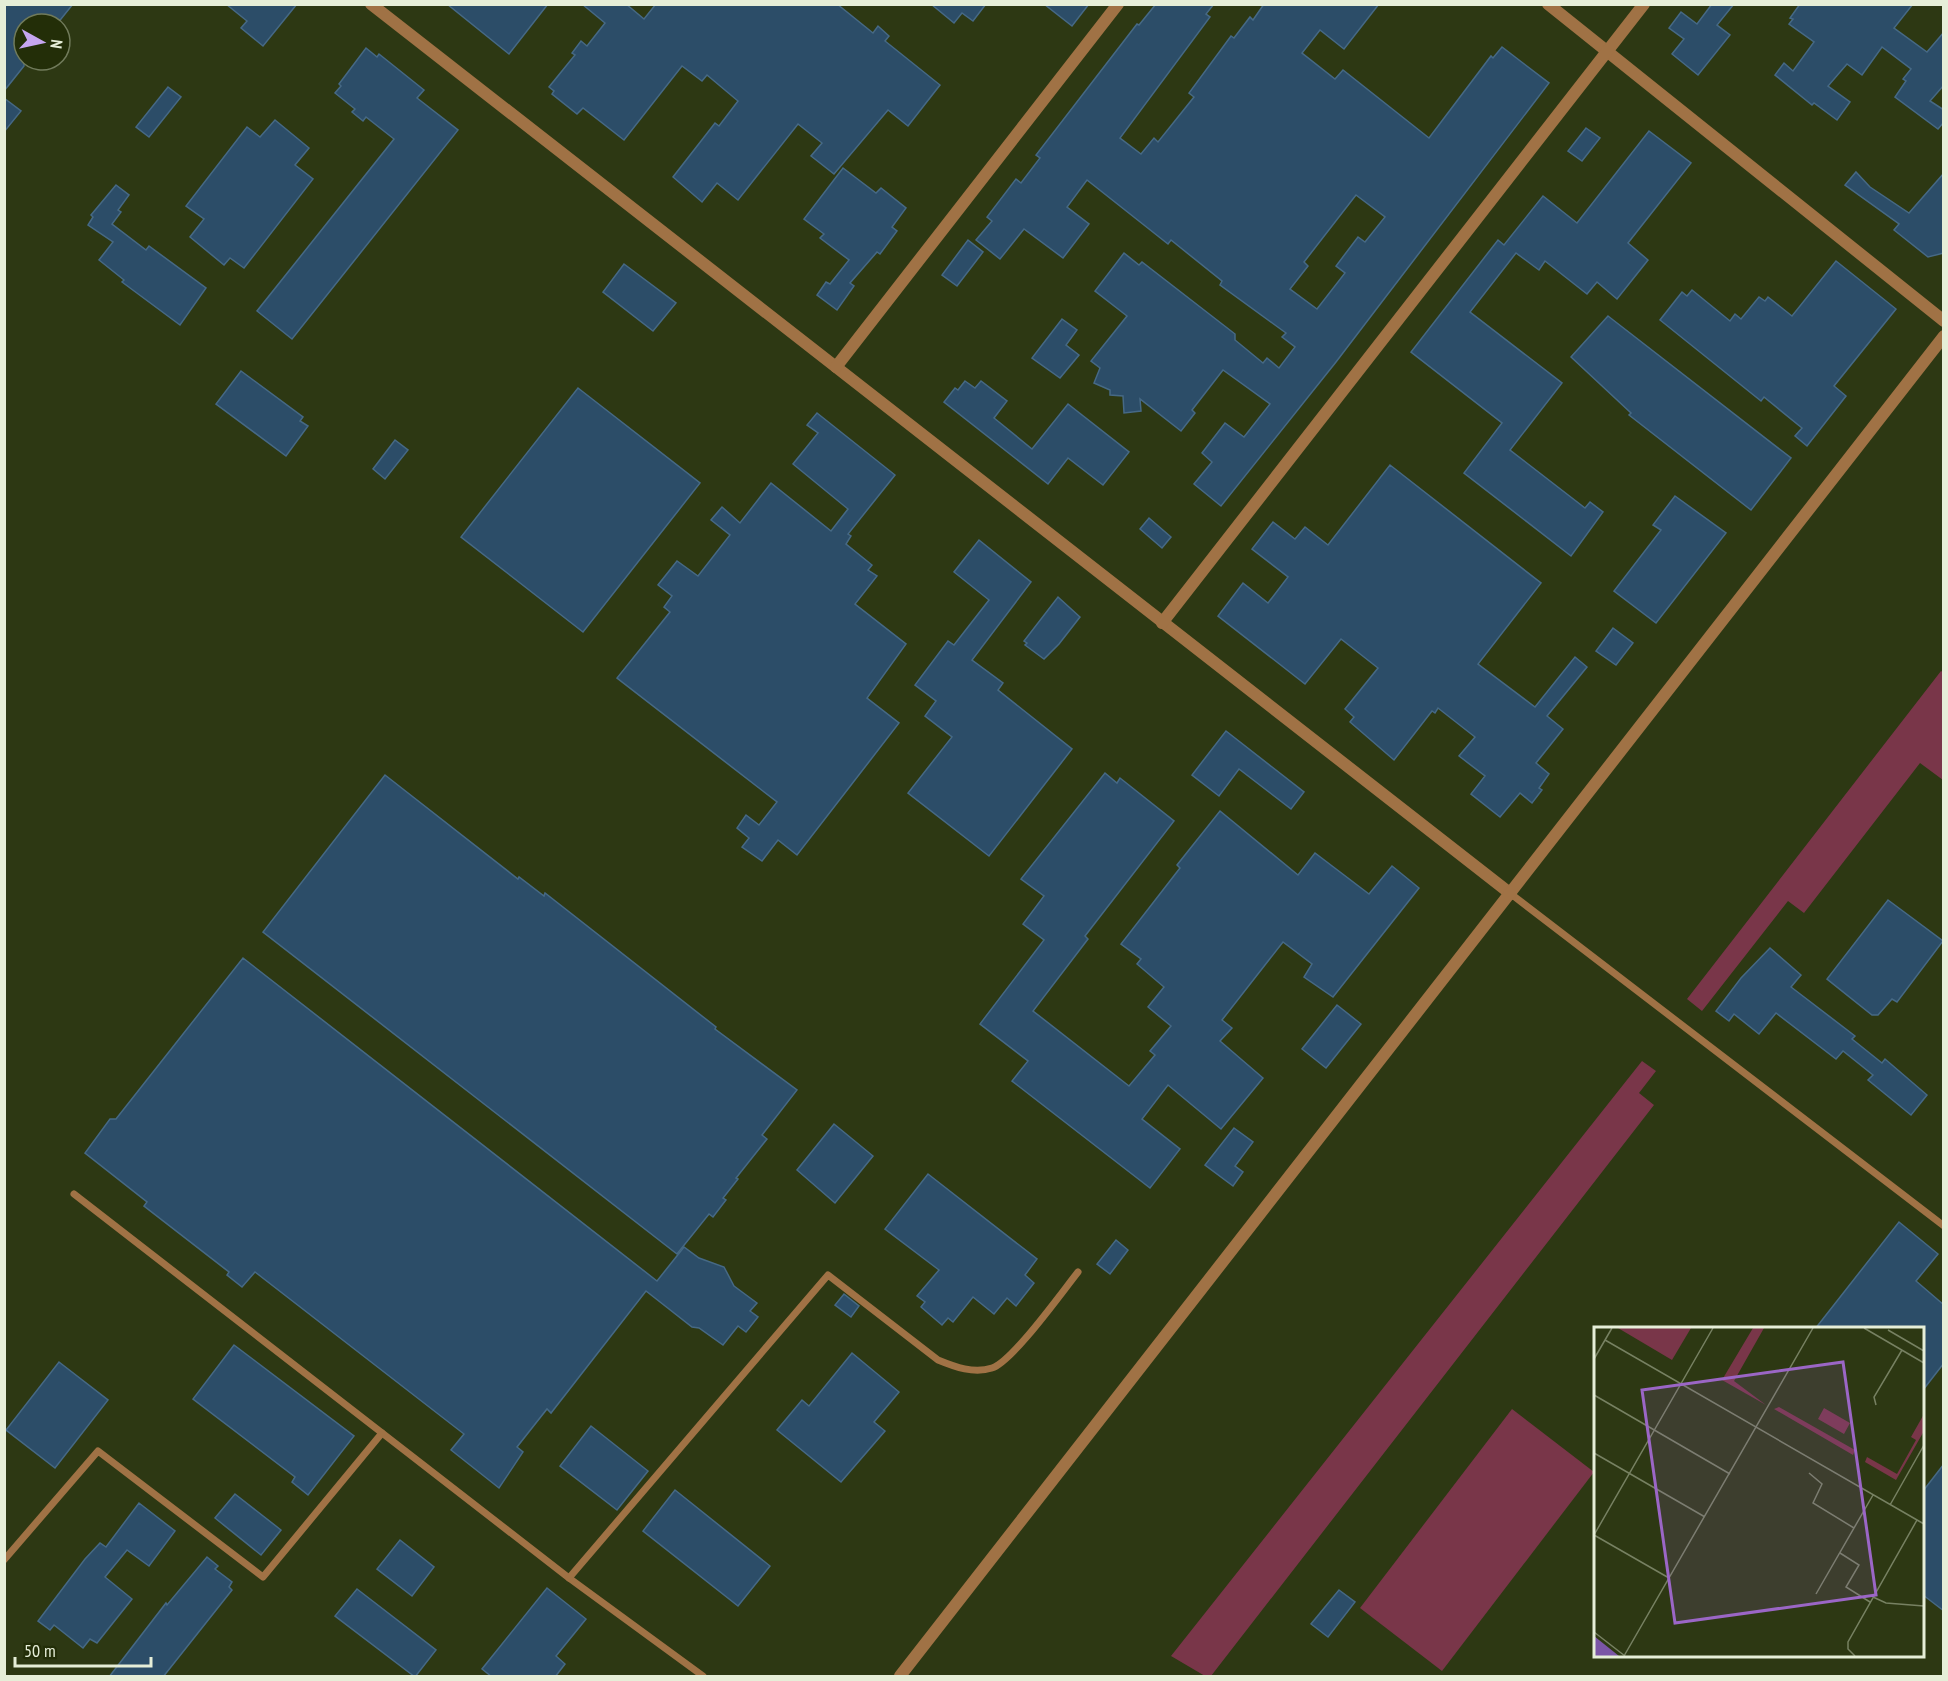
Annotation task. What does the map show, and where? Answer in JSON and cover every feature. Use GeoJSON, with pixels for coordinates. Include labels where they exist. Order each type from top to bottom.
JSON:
{"type":"FeatureCollection","features":[{"type":"Feature","properties":{"kind":"street"},"geometry":{"type":"LineString","coordinates":[[836,367],[1118,4]]}},
{"type":"Feature","properties":{"kind":"street"},"geometry":{"type":"LineString","coordinates":[[1548,4],[1944,321]]}},
{"type":"Feature","properties":{"kind":"street"},"geometry":{"type":"LineString","coordinates":[[1162,623],[1644,4]]}},
{"type":"Feature","properties":{"kind":"street"},"geometry":{"type":"LineString","coordinates":[[374,6],[1511,894]]}},
{"type":"Feature","properties":{"kind":"street"},"geometry":{"type":"LineString","coordinates":[[900,1677],[1944,336]]}},
{"type":"Feature","properties":{"kind":"lane"},"geometry":{"type":"LineString","coordinates":[[1511,894],[1944,1226]]}},
{"type":"Feature","properties":{"kind":"lane"},"geometry":{"type":"LineString","coordinates":[[74,1194],[569,1578],[703,1677]]}},
{"type":"Feature","properties":{"kind":"lane"},"geometry":{"type":"LineString","coordinates":[[569,1578],[828,1275],[938,1360],[974,1370],[994,1368],[1018,1346],[1078,1272]]}},
{"type":"Feature","properties":{"kind":"lane"},"geometry":{"type":"LineString","coordinates":[[4,1560],[98,1452],[262,1577],[382,1433]]}},
{"type":"Feature","properties":{"kind":"shaded area"},"geometry":{"type":"Polygon","coordinates":[[[1941,671],[1944,673],[1943,780],[1920,763],[1804,913],[1788,901],[1702,1011],[1687,999],[1941,671]]]}},
{"type":"Feature","properties":{"kind":"shaded area"},"geometry":{"type":"Polygon","coordinates":[[[1642,1061],[1656,1071],[1639,1093],[1654,1105],[1211,1676],[1205,1676],[1171,1656],[1642,1061]]]}},
{"type":"Feature","properties":{"kind":"shaded area"},"geometry":{"type":"Polygon","coordinates":[[[1512,1409],[1594,1472],[1442,1671],[1360,1608],[1512,1409]]]}},
{"type":"Feature","properties":{"kind":"building"},"geometry":{"type":"Polygon","coordinates":[[[4,4],[73,4],[67,12],[12,12],[12,72],[19,72],[4,91],[4,4]]]}},
{"type":"Feature","properties":{"kind":"building"},"geometry":{"type":"Polygon","coordinates":[[[226,4],[297,4],[263,46],[241,28],[247,21],[226,4]]]}},
{"type":"Feature","properties":{"kind":"building"},"geometry":{"type":"Polygon","coordinates":[[[447,4],[548,4],[509,54],[447,4]]]}},
{"type":"Feature","properties":{"kind":"building"},"geometry":{"type":"Polygon","coordinates":[[[582,4],[626,4],[644,19],[656,4],[837,4],[873,33],[878,26],[889,36],[885,41],[940,85],[908,126],[888,110],[834,174],[811,156],[822,143],[798,124],[738,200],[717,183],[702,202],[673,177],[715,123],[719,126],[738,101],[707,75],[702,81],[682,66],[624,140],[583,108],[577,114],[552,94],[554,91],[549,87],[575,55],[572,53],[581,41],[587,46],[605,23],[582,4]]]}},
{"type":"Feature","properties":{"kind":"building"},"geometry":{"type":"Polygon","coordinates":[[[931,4],[986,4],[973,21],[962,13],[954,23],[931,4]]]}},
{"type":"Feature","properties":{"kind":"building"},"geometry":{"type":"Polygon","coordinates":[[[1044,4],[1089,4],[1072,26],[1044,4]]]}},
{"type":"Feature","properties":{"kind":"building"},"geometry":{"type":"Polygon","coordinates":[[[1156,4],[1214,4],[1206,14],[1210,17],[1120,138],[1141,154],[1154,138],[1158,142],[1194,97],[1189,93],[1231,36],[1234,38],[1250,17],[1253,20],[1264,4],[1379,4],[1344,49],[1320,30],[1302,53],[1335,79],[1343,70],[1429,138],[1491,56],[1493,58],[1502,47],[1549,83],[1336,362],[1221,506],[1194,484],[1212,462],[1202,453],[1225,423],[1244,437],[1270,404],[1223,370],[1192,410],[1195,413],[1181,431],[1140,399],[1141,411],[1124,413],[1123,396],[1110,395],[1110,390],[1094,383],[1100,368],[1091,361],[1127,316],[1095,291],[1124,253],[1139,265],[1142,262],[1235,334],[1235,340],[1263,363],[1267,358],[1279,368],[1295,347],[1282,337],[1286,333],[1220,285],[1222,281],[1171,240],[1168,244],[1087,180],[1067,207],[1089,224],[1063,258],[1024,229],[1000,259],[976,240],[992,221],[987,217],[1016,179],[1021,183],[1040,158],[1036,155],[1137,24],[1139,25],[1156,4]],[[1356,195],[1304,262],[1308,266],[1290,289],[1317,309],[1345,273],[1336,266],[1358,237],[1365,242],[1385,217],[1356,195]]]}},
{"type":"Feature","properties":{"kind":"building"},"geometry":{"type":"Polygon","coordinates":[[[1712,4],[1734,4],[1717,25],[1730,35],[1698,75],[1672,54],[1684,39],[1669,28],[1681,12],[1697,24],[1712,4]]]}},
{"type":"Feature","properties":{"kind":"building"},"geometry":{"type":"Polygon","coordinates":[[[1800,4],[1913,4],[1894,28],[1927,52],[1944,32],[1944,85],[1930,101],[1944,110],[1944,122],[1938,129],[1895,97],[1906,81],[1903,79],[1911,69],[1882,47],[1862,75],[1847,64],[1828,86],[1850,102],[1837,120],[1814,103],[1812,105],[1775,75],[1784,63],[1793,71],[1814,42],[1789,24],[1793,19],[1790,18],[1800,4]]]}},
{"type":"Feature","properties":{"kind":"building"},"geometry":{"type":"Polygon","coordinates":[[[366,48],[377,57],[379,54],[424,90],[417,98],[458,130],[292,339],[257,311],[394,139],[366,117],[363,121],[352,112],[355,109],[335,93],[341,86],[339,84],[366,48]]]}},
{"type":"Feature","properties":{"kind":"building"},"geometry":{"type":"Polygon","coordinates":[[[168,87],[181,97],[149,137],[136,127],[168,87]]]}},
{"type":"Feature","properties":{"kind":"building"},"geometry":{"type":"Polygon","coordinates":[[[4,98],[21,111],[4,132],[4,98]]]}},
{"type":"Feature","properties":{"kind":"building"},"geometry":{"type":"Polygon","coordinates":[[[275,120],[309,148],[295,165],[313,179],[244,268],[230,258],[224,265],[190,237],[204,219],[186,206],[247,127],[260,137],[275,120]]]}},
{"type":"Feature","properties":{"kind":"building"},"geometry":{"type":"Polygon","coordinates":[[[1586,128],[1600,138],[1582,161],[1568,151],[1586,128]]]}},
{"type":"Feature","properties":{"kind":"building"},"geometry":{"type":"Polygon","coordinates":[[[1649,131],[1691,163],[1628,243],[1648,260],[1617,299],[1597,282],[1587,294],[1545,261],[1539,270],[1516,253],[1470,312],[1562,383],[1510,450],[1585,508],[1590,502],[1603,512],[1571,556],[1464,473],[1502,423],[1411,352],[1498,240],[1504,245],[1543,196],[1577,223],[1649,131]]]}},
{"type":"Feature","properties":{"kind":"building"},"geometry":{"type":"Polygon","coordinates":[[[843,168],[876,193],[881,188],[906,208],[892,227],[897,231],[880,254],[877,252],[850,283],[854,286],[837,310],[817,295],[826,282],[830,284],[849,260],[820,238],[824,234],[804,219],[843,168]]]}},
{"type":"Feature","properties":{"kind":"building"},"geometry":{"type":"Polygon","coordinates":[[[1856,172],[1870,187],[1909,213],[1944,173],[1944,253],[1928,257],[1894,230],[1899,224],[1845,185],[1856,172]]]}},
{"type":"Feature","properties":{"kind":"building"},"geometry":{"type":"Polygon","coordinates":[[[116,185],[129,195],[118,210],[121,212],[112,224],[146,250],[149,246],[206,288],[180,325],[122,282],[124,280],[99,260],[113,242],[88,225],[93,217],[91,215],[116,185]]]}},
{"type":"Feature","properties":{"kind":"building"},"geometry":{"type":"Polygon","coordinates":[[[968,240],[983,252],[957,286],[942,275],[968,240]]]}},
{"type":"Feature","properties":{"kind":"building"},"geometry":{"type":"Polygon","coordinates":[[[1836,261],[1896,309],[1834,386],[1846,396],[1807,446],[1795,436],[1802,428],[1764,397],[1761,401],[1660,320],[1682,292],[1687,296],[1692,290],[1730,321],[1735,314],[1741,319],[1759,297],[1765,301],[1768,297],[1792,316],[1836,261]]]}},
{"type":"Feature","properties":{"kind":"building"},"geometry":{"type":"Polygon","coordinates":[[[624,264],[676,303],[653,331],[603,292],[624,264]]]}},
{"type":"Feature","properties":{"kind":"building"},"geometry":{"type":"Polygon","coordinates":[[[1608,316],[1791,458],[1751,510],[1629,415],[1631,413],[1571,357],[1608,316]]]}},
{"type":"Feature","properties":{"kind":"building"},"geometry":{"type":"Polygon","coordinates":[[[1062,319],[1077,330],[1066,345],[1079,355],[1060,378],[1032,358],[1062,319]]]}},
{"type":"Feature","properties":{"kind":"building"},"geometry":{"type":"Polygon","coordinates":[[[241,371],[303,417],[300,421],[308,426],[286,456],[216,404],[241,371]]]}},
{"type":"Feature","properties":{"kind":"building"},"geometry":{"type":"Polygon","coordinates":[[[965,381],[975,388],[981,381],[1007,401],[994,418],[1032,449],[1068,404],[1129,452],[1103,485],[1068,458],[1048,484],[944,402],[955,388],[958,390],[965,381]]]}},
{"type":"Feature","properties":{"kind":"building"},"geometry":{"type":"Polygon","coordinates":[[[578,388],[700,483],[583,632],[461,537],[578,388]]]}},
{"type":"Feature","properties":{"kind":"building"},"geometry":{"type":"Polygon","coordinates":[[[817,413],[895,475],[848,534],[851,536],[846,544],[872,565],[868,570],[877,576],[855,604],[906,644],[867,698],[899,723],[797,855],[778,840],[762,861],[742,847],[749,838],[737,828],[746,815],[759,825],[777,802],[617,678],[670,612],[664,607],[672,596],[658,585],[677,561],[698,576],[730,535],[711,520],[722,507],[740,523],[771,483],[831,531],[848,509],[793,464],[818,433],[807,425],[817,413]]]}},
{"type":"Feature","properties":{"kind":"building"},"geometry":{"type":"Polygon","coordinates":[[[395,440],[408,450],[385,479],[373,469],[395,440]]]}},
{"type":"Feature","properties":{"kind":"building"},"geometry":{"type":"Polygon","coordinates":[[[1390,465],[1541,583],[1478,664],[1535,707],[1575,657],[1587,667],[1547,716],[1563,729],[1536,763],[1549,774],[1539,788],[1542,790],[1532,803],[1520,793],[1500,817],[1471,794],[1485,776],[1459,756],[1475,737],[1438,708],[1435,713],[1432,711],[1394,760],[1350,722],[1354,717],[1345,709],[1378,668],[1341,639],[1305,684],[1218,616],[1243,583],[1268,603],[1288,577],[1252,549],[1273,522],[1295,539],[1305,527],[1328,545],[1390,465]]]}},
{"type":"Feature","properties":{"kind":"building"},"geometry":{"type":"Polygon","coordinates":[[[1675,496],[1726,533],[1656,623],[1614,591],[1661,530],[1653,525],[1675,496]]]}},
{"type":"Feature","properties":{"kind":"building"},"geometry":{"type":"Polygon","coordinates":[[[1149,518],[1171,537],[1162,548],[1140,529],[1149,518]]]}},
{"type":"Feature","properties":{"kind":"building"},"geometry":{"type":"Polygon","coordinates":[[[979,540],[1031,582],[972,660],[1003,683],[998,690],[1072,749],[989,856],[908,793],[952,737],[925,716],[936,701],[915,685],[948,641],[954,645],[989,600],[954,572],[979,540]]]}},
{"type":"Feature","properties":{"kind":"building"},"geometry":{"type":"Polygon","coordinates":[[[1058,597],[1080,617],[1044,659],[1025,645],[1027,643],[1024,641],[1058,597]]]}},
{"type":"Feature","properties":{"kind":"building"},"geometry":{"type":"Polygon","coordinates":[[[1613,628],[1633,643],[1616,665],[1596,651],[1613,628]]]}},
{"type":"Feature","properties":{"kind":"building"},"geometry":{"type":"Polygon","coordinates":[[[1226,731],[1304,792],[1291,809],[1239,769],[1219,796],[1192,775],[1226,731]]]}},
{"type":"Feature","properties":{"kind":"building"},"geometry":{"type":"Polygon","coordinates":[[[1105,773],[1117,783],[1120,778],[1174,821],[1085,936],[1088,939],[1033,1011],[1129,1086],[1155,1055],[1150,1051],[1171,1026],[1148,1007],[1164,987],[1137,964],[1141,959],[1121,944],[1180,868],[1177,865],[1220,811],[1298,875],[1315,853],[1369,894],[1392,866],[1419,888],[1333,997],[1304,977],[1312,964],[1283,942],[1222,1020],[1232,1028],[1220,1041],[1263,1078],[1221,1129],[1168,1085],[1142,1119],[1180,1149],[1150,1188],[1012,1081],[1028,1061],[980,1024],[1044,940],[1023,924],[1044,896],[1021,879],[1105,773]]]}},
{"type":"Feature","properties":{"kind":"building"},"geometry":{"type":"Polygon","coordinates":[[[385,775],[518,879],[519,877],[544,896],[545,893],[716,1027],[715,1029],[797,1090],[762,1135],[767,1139],[736,1178],[738,1179],[723,1198],[726,1200],[713,1217],[709,1214],[677,1254],[263,932],[385,775]]]}},
{"type":"Feature","properties":{"kind":"building"},"geometry":{"type":"Polygon","coordinates":[[[1888,900],[1943,941],[1897,1002],[1892,999],[1878,1015],[1872,1015],[1827,979],[1888,900]]]}},
{"type":"Feature","properties":{"kind":"building"},"geometry":{"type":"Polygon","coordinates":[[[1770,948],[1801,975],[1791,987],[1855,1036],[1852,1039],[1882,1063],[1885,1059],[1927,1095],[1911,1115],[1868,1080],[1873,1075],[1843,1051],[1836,1059],[1776,1013],[1759,1034],[1734,1014],[1729,1021],[1716,1011],[1741,978],[1770,948]]]}},
{"type":"Feature","properties":{"kind":"building"},"geometry":{"type":"Polygon","coordinates":[[[243,958],[657,1281],[684,1247],[699,1258],[724,1267],[734,1286],[757,1303],[750,1311],[758,1317],[746,1332],[738,1326],[723,1345],[699,1328],[692,1327],[646,1291],[551,1413],[547,1409],[517,1447],[523,1452],[499,1488],[451,1450],[464,1434],[255,1272],[242,1287],[227,1275],[229,1272],[144,1206],[147,1202],[85,1153],[110,1119],[116,1119],[243,958]]]}},
{"type":"Feature","properties":{"kind":"building"},"geometry":{"type":"Polygon","coordinates":[[[1337,1005],[1361,1024],[1326,1068],[1302,1049],[1337,1005]]]}},
{"type":"Feature","properties":{"kind":"building"},"geometry":{"type":"Polygon","coordinates":[[[834,1124],[873,1156],[835,1203],[797,1170],[834,1124]]]}},
{"type":"Feature","properties":{"kind":"building"},"geometry":{"type":"Polygon","coordinates":[[[1234,1128],[1253,1142],[1235,1166],[1243,1172],[1233,1186],[1205,1165],[1234,1128]]]}},
{"type":"Feature","properties":{"kind":"building"},"geometry":{"type":"Polygon","coordinates":[[[928,1174],[1037,1259],[1025,1275],[1034,1283],[1016,1306],[1007,1298],[994,1314],[973,1297],[953,1322],[948,1318],[942,1325],[921,1307],[925,1302],[917,1296],[939,1270],[885,1229],[928,1174]]]}},
{"type":"Feature","properties":{"kind":"building"},"geometry":{"type":"Polygon","coordinates":[[[1899,1222],[1938,1254],[1916,1281],[1944,1305],[1944,1363],[1924,1389],[1924,1327],[1817,1327],[1899,1222]]]}},
{"type":"Feature","properties":{"kind":"building"},"geometry":{"type":"Polygon","coordinates":[[[1116,1240],[1128,1250],[1110,1274],[1097,1264],[1116,1240]]]}},
{"type":"Feature","properties":{"kind":"building"},"geometry":{"type":"Polygon","coordinates":[[[844,1294],[859,1306],[851,1317],[835,1305],[844,1294]]]}},
{"type":"Feature","properties":{"kind":"building"},"geometry":{"type":"Polygon","coordinates":[[[234,1345],[354,1436],[308,1495],[292,1482],[295,1477],[193,1399],[234,1345]]]}},
{"type":"Feature","properties":{"kind":"building"},"geometry":{"type":"Polygon","coordinates":[[[852,1353],[899,1392],[874,1422],[885,1431],[841,1482],[777,1430],[802,1400],[809,1406],[852,1353]]]}},
{"type":"Feature","properties":{"kind":"building"},"geometry":{"type":"Polygon","coordinates":[[[59,1362],[108,1400],[55,1468],[6,1430],[59,1362]]]}},
{"type":"Feature","properties":{"kind":"building"},"geometry":{"type":"Polygon","coordinates":[[[591,1426],[648,1471],[617,1510],[560,1466],[591,1426]]]}},
{"type":"Feature","properties":{"kind":"building"},"geometry":{"type":"Polygon","coordinates":[[[1944,1464],[1944,1611],[1924,1596],[1924,1490],[1944,1464]]]}},
{"type":"Feature","properties":{"kind":"building"},"geometry":{"type":"Polygon","coordinates":[[[675,1490],[770,1566],[738,1606],[643,1531],[675,1490]]]}},
{"type":"Feature","properties":{"kind":"building"},"geometry":{"type":"Polygon","coordinates":[[[235,1494],[281,1530],[261,1555],[215,1518],[235,1494]]]}},
{"type":"Feature","properties":{"kind":"building"},"geometry":{"type":"Polygon","coordinates":[[[139,1503],[175,1531],[149,1566],[127,1550],[105,1577],[132,1599],[97,1643],[90,1639],[83,1648],[54,1625],[50,1630],[38,1621],[85,1559],[100,1543],[106,1547],[139,1503]]]}},
{"type":"Feature","properties":{"kind":"building"},"geometry":{"type":"Polygon","coordinates":[[[400,1540],[434,1567],[412,1596],[377,1569],[400,1540]]]}},
{"type":"Feature","properties":{"kind":"building"},"geometry":{"type":"Polygon","coordinates":[[[207,1557],[218,1566],[215,1569],[232,1582],[229,1587],[232,1590],[163,1677],[109,1677],[166,1603],[167,1605],[207,1557]]]}},
{"type":"Feature","properties":{"kind":"building"},"geometry":{"type":"Polygon","coordinates":[[[547,1588],[586,1619],[556,1656],[565,1664],[555,1677],[492,1677],[482,1669],[547,1588]]]}},
{"type":"Feature","properties":{"kind":"building"},"geometry":{"type":"Polygon","coordinates":[[[357,1589],[436,1650],[415,1677],[335,1616],[357,1589]]]}},
{"type":"Feature","properties":{"kind":"building"},"geometry":{"type":"Polygon","coordinates":[[[1339,1590],[1355,1602],[1328,1637],[1311,1624],[1339,1590]]]}}]}
